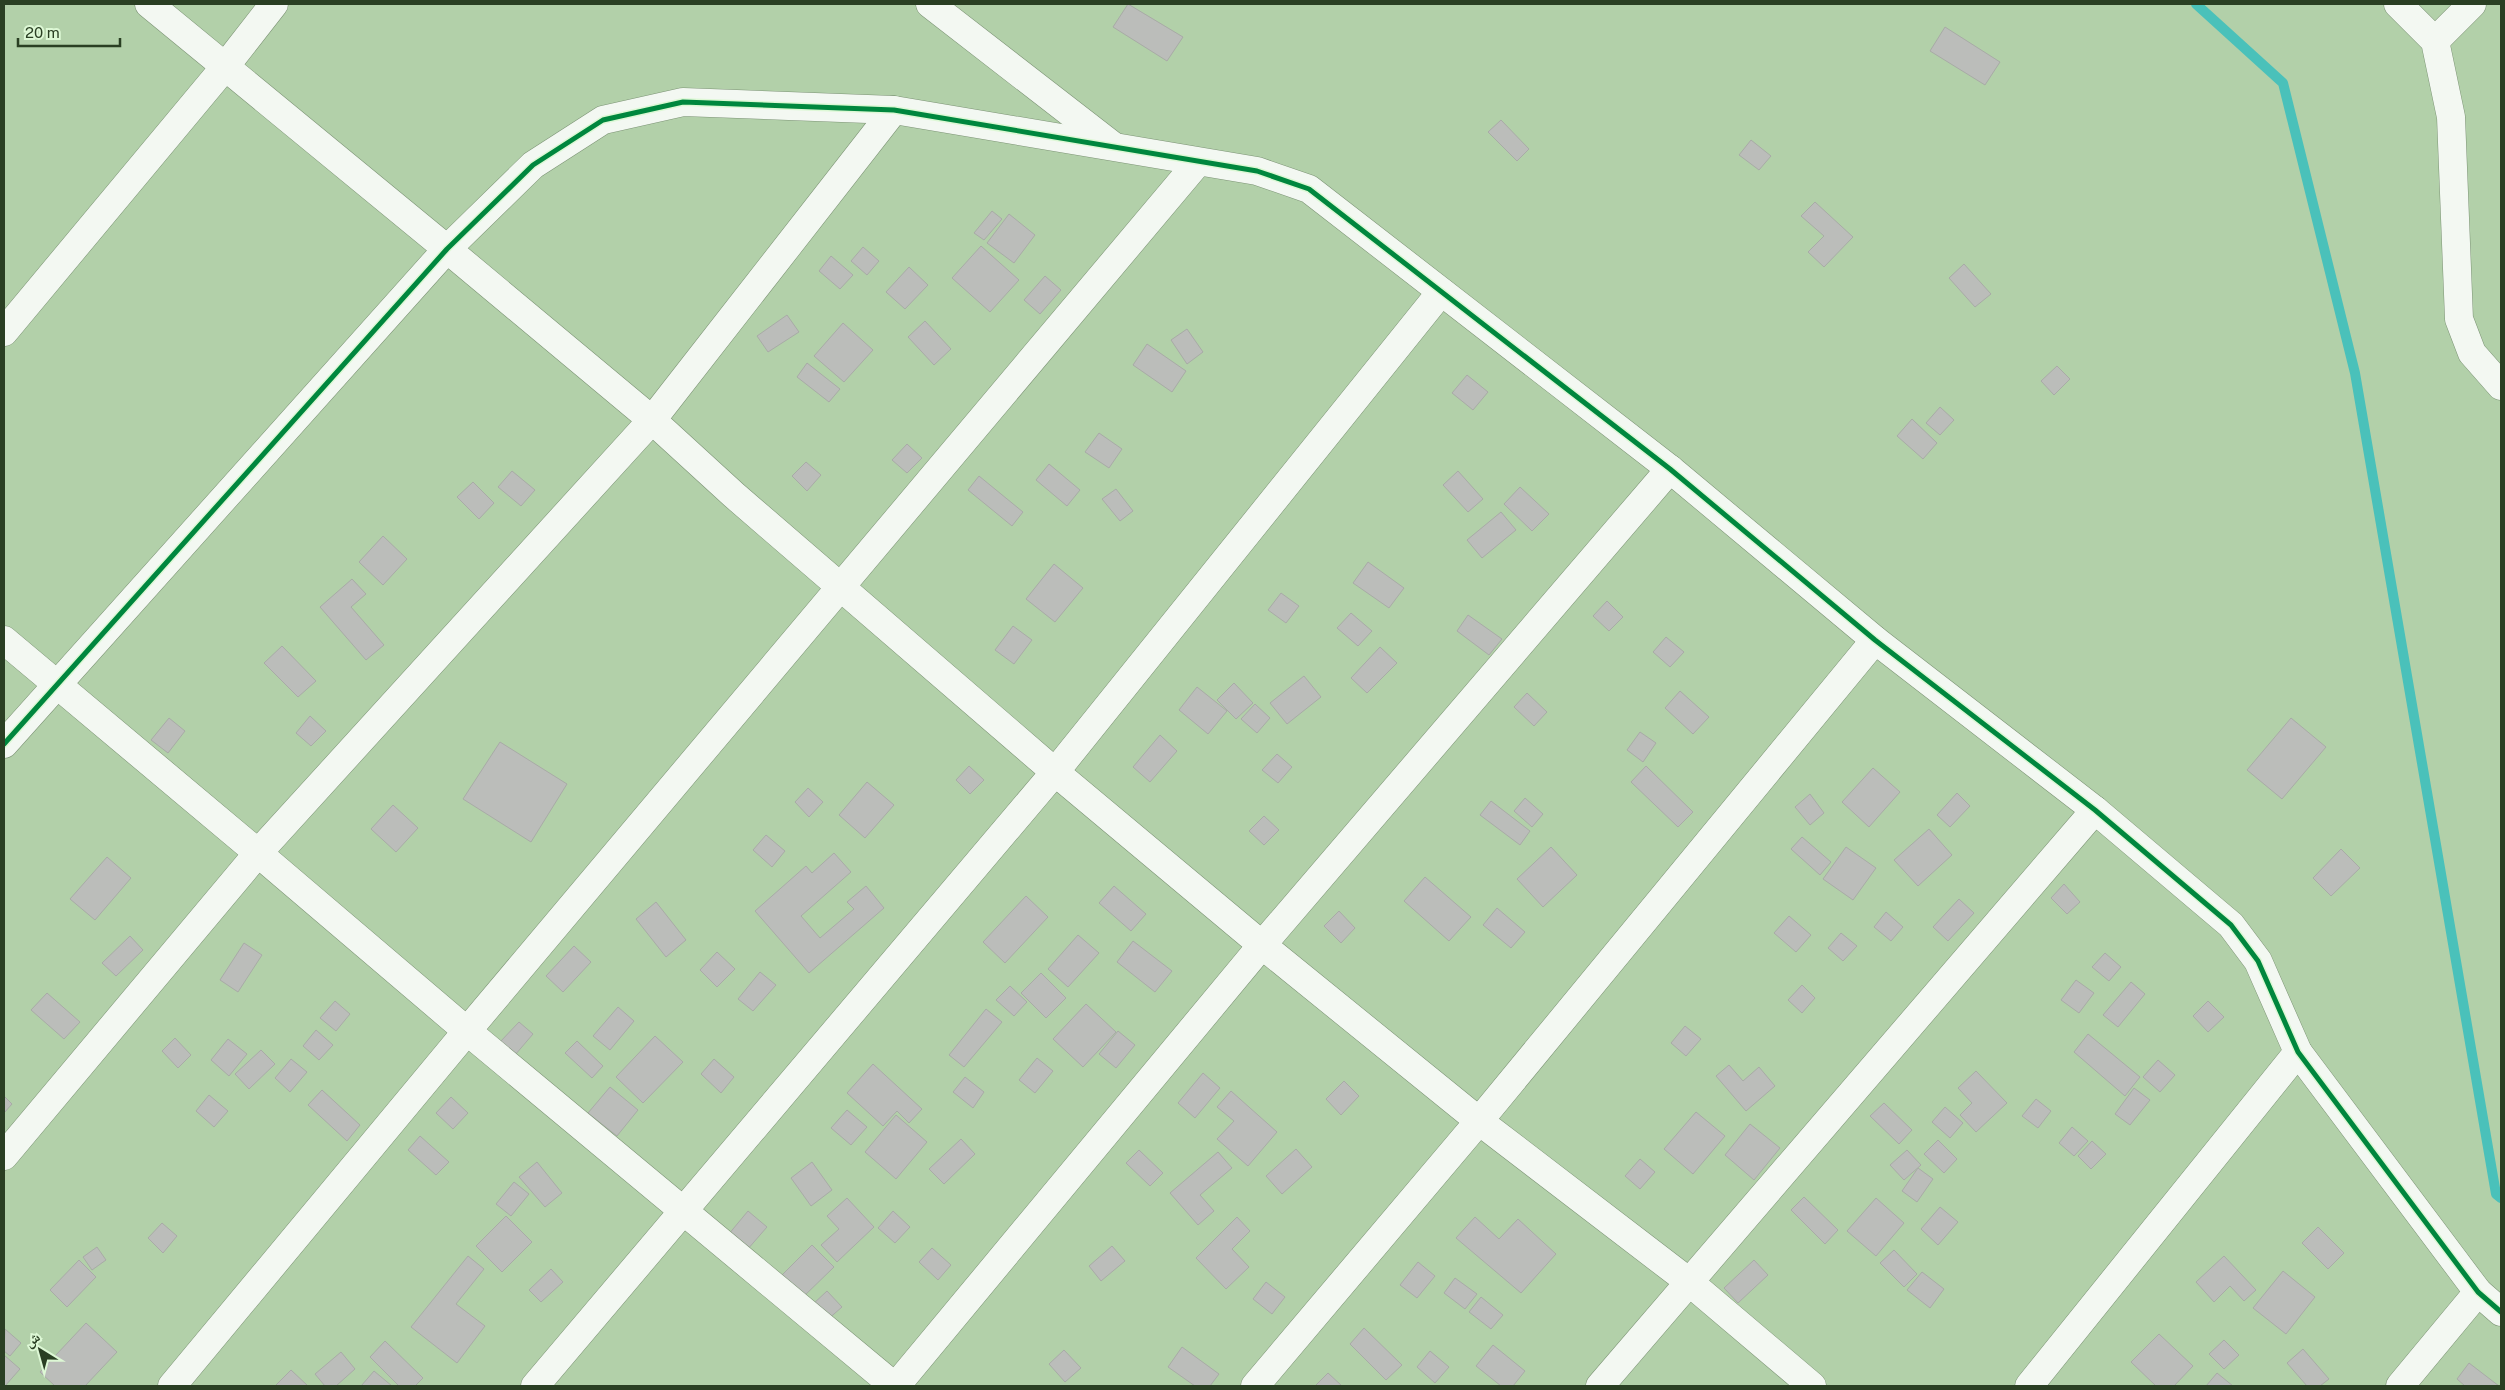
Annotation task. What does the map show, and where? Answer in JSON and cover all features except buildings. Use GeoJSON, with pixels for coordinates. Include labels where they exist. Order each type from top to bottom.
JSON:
{"type":"FeatureCollection","features":[{"type":"Feature","properties":{"kind":"street"},"geometry":{"type":"LineString","coordinates":[[149,4],[224,68],[447,249],[652,420],[734,495],[1055,772],[1262,945],[1479,1120],[1688,1281],[1812,1386]]}},
{"type":"Feature","properties":{"kind":"street"},"geometry":{"type":"LineString","coordinates":[[4,332],[224,68],[274,4]]}},
{"type":"Feature","properties":{"kind":"street"},"geometry":{"type":"LineString","coordinates":[[930,4],[1115,148]]}},
{"type":"Feature","properties":{"kind":"street"},"geometry":{"type":"LineString","coordinates":[[2398,4],[2435,41],[2451,117],[2458,319],[2472,353],[2500,383]]}},
{"type":"Feature","properties":{"kind":"street"},"geometry":{"type":"LineString","coordinates":[[2435,41],[2472,4]]}},
{"type":"Feature","properties":{"kind":"street"},"geometry":{"type":"LineString","coordinates":[[4,744],[447,249],[533,166],[604,120],[683,102],[894,110],[1257,171],[1309,189],[1670,469],[1875,640],[2095,810],[2231,925],[2258,960],[2298,1052],[2478,1292],[2501,1312]]}},
{"type":"Feature","properties":{"kind":"street"},"geometry":{"type":"LineString","coordinates":[[4,1156],[258,853],[652,420],[894,110]]}},
{"type":"Feature","properties":{"kind":"street"},"geometry":{"type":"LineString","coordinates":[[172,1386],[467,1031],[1198,162]]}},
{"type":"Feature","properties":{"kind":"street"},"geometry":{"type":"LineString","coordinates":[[535,1386],[1055,772],[1441,292]]}},
{"type":"Feature","properties":{"kind":"street"},"geometry":{"type":"LineString","coordinates":[[4,640],[467,1031],[895,1386],[1262,945],[1670,469]]}},
{"type":"Feature","properties":{"kind":"street"},"geometry":{"type":"LineString","coordinates":[[1255,1386],[1479,1120],[1875,640]]}},
{"type":"Feature","properties":{"kind":"street"},"geometry":{"type":"LineString","coordinates":[[1600,1386],[1688,1281],[2095,810]]}},
{"type":"Feature","properties":{"kind":"street"},"geometry":{"type":"LineString","coordinates":[[2029,1386],[2298,1052]]}},
{"type":"Feature","properties":{"kind":"street"},"geometry":{"type":"LineString","coordinates":[[2400,1386],[2478,1292]]}},
{"type":"Feature","properties":{"kind":"waterway"},"geometry":{"type":"LineString","coordinates":[[2196,4],[2283,83],[2355,373],[2496,1194],[2501,1198]]}},
{"type":"Feature","properties":{"kind":"cycle path"},"geometry":{"type":"LineString","coordinates":[[4,744],[447,249],[533,165],[603,120],[683,102],[894,110],[1257,171],[1309,189],[1670,469],[1875,640],[2095,810],[2231,925],[2258,961],[2298,1052],[2478,1292],[2501,1312]]}}]}
